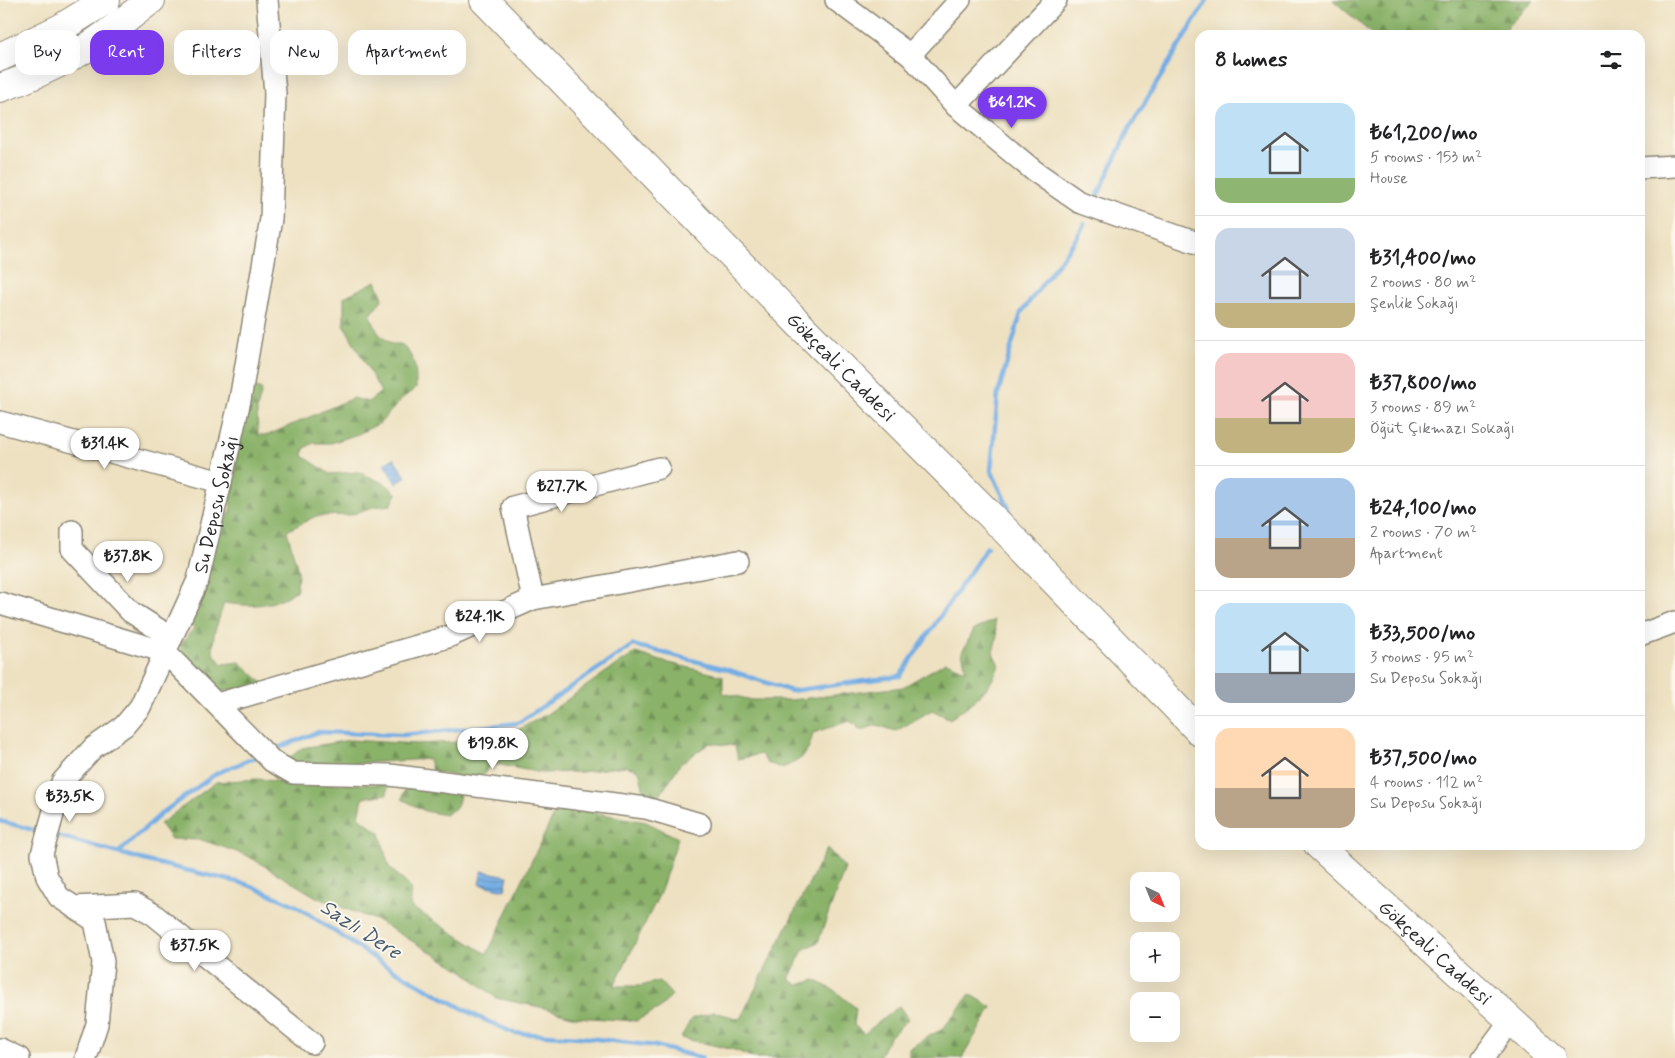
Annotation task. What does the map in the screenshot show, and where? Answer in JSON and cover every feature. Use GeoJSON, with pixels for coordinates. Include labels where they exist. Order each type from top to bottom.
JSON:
{"type":"FeatureCollection","features":[{"type":"Feature","properties":{"kind":"main road"},"geometry":{"type":"LineString","coordinates":[[0,57],[61,28],[106,0]]}},
{"type":"Feature","properties":{"kind":"main road"},"geometry":{"type":"LineString","coordinates":[[0,88],[28,78],[79,52],[151,0]]}},
{"type":"Feature","properties":{"kind":"main road","name":"Gökçeali Caddesi"},"geometry":{"type":"LineString","coordinates":[[484,0],[802,327],[1006,531],[1195,727]]}},
{"type":"Feature","properties":{"kind":"main road","name":"Gökçeali Caddesi"},"geometry":{"type":"LineString","coordinates":[[1323,850],[1552,1058]]}},
{"type":"Feature","properties":{"kind":"street","name":"Su Deposu Sokağı"},"geometry":{"type":"LineString","coordinates":[[86,1058],[97,1024],[103,962],[95,921],[59,897],[47,877],[42,854],[62,782],[93,748],[124,726],[140,707],[198,580],[240,400],[271,219],[275,93],[267,0]]}},
{"type":"Feature","properties":{"kind":"street"},"geometry":{"type":"LineString","coordinates":[[836,0],[910,54],[956,106],[1033,170],[1079,202],[1195,242]]}},
{"type":"Feature","properties":{"kind":"street"},"geometry":{"type":"LineString","coordinates":[[910,54],[960,0]]}},
{"type":"Feature","properties":{"kind":"street"},"geometry":{"type":"LineString","coordinates":[[956,106],[1056,0]]}},
{"type":"Feature","properties":{"kind":"street"},"geometry":{"type":"LineString","coordinates":[[1645,168],[1675,166]]}},
{"type":"Feature","properties":{"kind":"street"},"geometry":{"type":"LineString","coordinates":[[0,422],[221,482]]}},
{"type":"Feature","properties":{"kind":"street"},"geometry":{"type":"LineString","coordinates":[[533,599],[514,507],[659,468]]}},
{"type":"Feature","properties":{"kind":"street"},"geometry":{"type":"LineString","coordinates":[[72,531],[72,549],[131,612],[169,645],[217,704],[264,753],[293,773],[390,775],[646,808],[700,824]]}},
{"type":"Feature","properties":{"kind":"street"},"geometry":{"type":"LineString","coordinates":[[217,704],[448,637],[533,599],[738,561]]}},
{"type":"Feature","properties":{"kind":"street"},"geometry":{"type":"LineString","coordinates":[[0,603],[169,645]]}},
{"type":"Feature","properties":{"kind":"street"},"geometry":{"type":"LineString","coordinates":[[1645,632],[1675,622]]}},
{"type":"Feature","properties":{"kind":"street"},"geometry":{"type":"LineString","coordinates":[[74,907],[135,904],[153,914],[312,1043]]}},
{"type":"Feature","properties":{"kind":"street"},"geometry":{"type":"LineString","coordinates":[[1484,1058],[1510,1021]]}},
{"type":"Feature","properties":{"kind":"street"},"geometry":{"type":"LineString","coordinates":[[0,1049],[19,1058]]}},
{"type":"Feature","properties":{"kind":"green space"},"geometry":{"type":"Polygon","coordinates":[[[1333,0],[1534,0],[1504,30],[1367,30],[1333,0]]]}},
{"type":"Feature","properties":{"kind":"green space"},"geometry":{"type":"Polygon","coordinates":[[[376,281],[383,298],[370,316],[379,334],[391,344],[401,344],[410,354],[415,369],[416,388],[404,397],[380,423],[358,434],[331,443],[313,443],[304,449],[303,456],[330,474],[358,472],[386,484],[397,494],[391,505],[373,507],[350,515],[316,516],[287,531],[298,571],[297,590],[271,603],[244,605],[224,603],[214,634],[213,653],[222,664],[240,662],[264,684],[212,694],[185,660],[180,645],[194,628],[187,619],[215,532],[231,512],[230,488],[250,386],[262,390],[257,409],[258,435],[268,435],[353,398],[368,402],[381,392],[344,325],[344,297],[376,281]]]}},
{"type":"Feature","properties":{"kind":"green space"},"geometry":{"type":"Polygon","coordinates":[[[994,620],[997,636],[993,653],[999,665],[995,674],[986,689],[979,696],[950,719],[932,710],[896,731],[877,725],[861,730],[850,721],[813,733],[804,756],[782,768],[767,763],[761,754],[738,759],[735,746],[710,743],[680,764],[659,797],[644,791],[639,770],[625,766],[582,772],[542,773],[489,763],[485,774],[464,778],[432,771],[429,759],[345,764],[284,762],[302,748],[350,740],[417,744],[500,740],[547,714],[636,653],[723,676],[723,693],[752,700],[791,700],[903,687],[946,662],[966,670],[962,652],[974,630],[994,620]]]}},
{"type":"Feature","properties":{"kind":"green space"},"geometry":{"type":"Polygon","coordinates":[[[257,779],[306,783],[388,785],[387,794],[363,798],[359,817],[380,833],[389,867],[411,888],[411,907],[487,954],[558,806],[646,822],[678,838],[660,893],[614,986],[641,986],[659,981],[672,995],[660,1008],[636,1021],[575,1017],[544,1008],[496,998],[463,971],[378,921],[318,898],[246,855],[202,840],[171,839],[160,824],[216,782],[257,779]]]}},
{"type":"Feature","properties":{"kind":"green space"},"geometry":{"type":"Polygon","coordinates":[[[416,785],[435,791],[460,795],[457,807],[445,815],[425,811],[402,799],[405,789],[416,785]]]}},
{"type":"Feature","properties":{"kind":"green space"},"geometry":{"type":"Polygon","coordinates":[[[827,848],[845,868],[818,942],[803,950],[789,979],[798,985],[815,980],[835,991],[856,1008],[854,1025],[864,1034],[899,1006],[908,1019],[889,1038],[878,1058],[754,1058],[735,1050],[681,1038],[691,1019],[714,1012],[740,1019],[827,848]]]}},
{"type":"Feature","properties":{"kind":"green space"},"geometry":{"type":"Polygon","coordinates":[[[970,994],[992,1007],[962,1058],[909,1058],[909,1049],[943,1029],[970,994]]]}},
{"type":"Feature","properties":{"kind":"water"},"geometry":{"type":"Polygon","coordinates":[[[394,458],[406,477],[396,484],[384,464],[394,458]]]}},
{"type":"Feature","properties":{"kind":"water"},"geometry":{"type":"Polygon","coordinates":[[[482,871],[508,876],[505,890],[479,884],[482,871]]]}},
{"type":"Feature","properties":{"kind":"waterway"},"geometry":{"type":"LineString","coordinates":[[1095,201],[1129,129],[1207,0]]}},
{"type":"Feature","properties":{"kind":"waterway"},"geometry":{"type":"LineString","coordinates":[[1005,516],[1009,509],[991,470],[998,394],[1021,313],[1078,236],[1084,224]]}},
{"type":"Feature","properties":{"kind":"waterway"},"geometry":{"type":"LineString","coordinates":[[270,751],[318,732],[403,735],[518,723],[633,645],[726,669],[791,691],[900,676],[987,547]]}},
{"type":"Feature","properties":{"kind":"waterway"},"geometry":{"type":"LineString","coordinates":[[118,853],[162,813],[217,773],[259,756]]}},
{"type":"Feature","properties":{"kind":"waterway","name":"Sazlı Dere"},"geometry":{"type":"LineString","coordinates":[[0,821],[41,832]]}},
{"type":"Feature","properties":{"kind":"waterway","name":"Sazlı Dere"},"geometry":{"type":"LineString","coordinates":[[54,835],[151,862],[246,884],[295,905],[383,964],[478,1017],[514,1033],[580,1037],[655,1046],[702,1058]]}}]}
